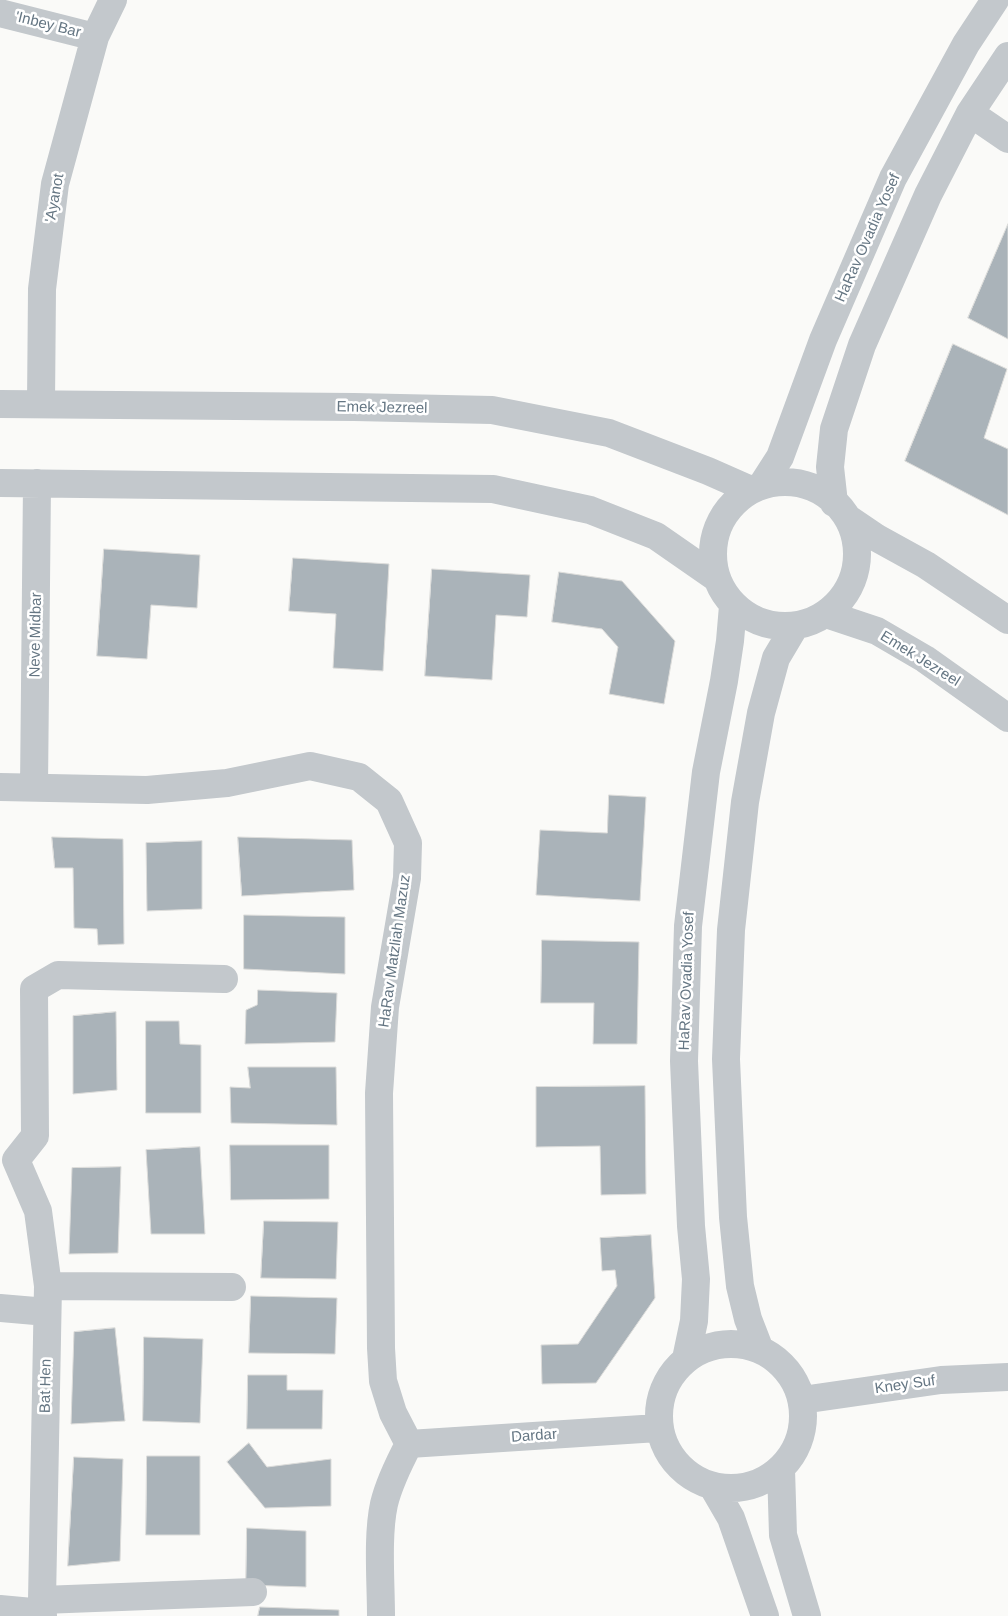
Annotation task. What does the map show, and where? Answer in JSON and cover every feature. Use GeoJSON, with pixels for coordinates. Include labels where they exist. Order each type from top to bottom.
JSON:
{"type":"FeatureCollection","features":[{"type":"Feature","properties":{"kind":"street","name":"'Ayanot"},"geometry":{"type":"LineString","coordinates":[[40,404],[42,290],[55,184],[95,36],[113,0]]}},
{"type":"Feature","properties":{"kind":"street","name":"HaRav Ovadia Yosef"},"geometry":{"type":"LineString","coordinates":[[756,488],[780,457],[823,340],[893,178],[966,44],[995,0]]}},
{"type":"Feature","properties":{"kind":"street","name":"'Inbey Bar"},"geometry":{"type":"LineString","coordinates":[[0,13],[95,36]]}},
{"type":"Feature","properties":{"kind":"street"},"geometry":{"type":"LineString","coordinates":[[0,482],[493,489],[590,510],[656,536],[715,577],[733,606],[758,622],[787,627],[816,620],[826,614],[840,601],[855,574],[857,546],[842,511],[830,467],[834,429],[862,345],[928,195],[970,113],[1008,56]]}},
{"type":"Feature","properties":{"kind":"street"},"geometry":{"type":"LineString","coordinates":[[970,113],[1008,139]]}},
{"type":"Feature","properties":{"kind":"street","name":"Emek Jezreel"},"geometry":{"type":"LineString","coordinates":[[0,404],[492,410],[609,433],[756,488]]}},
{"type":"Feature","properties":{"kind":"street"},"geometry":{"type":"LineString","coordinates":[[715,577],[712,554],[717,528],[732,504],[756,488],[783,482],[806,484],[830,497],[842,511],[877,538],[926,565],[1008,620]]}},
{"type":"Feature","properties":{"kind":"street","name":"Neve Midbar"},"geometry":{"type":"LineString","coordinates":[[34,787],[37,483]]}},
{"type":"Feature","properties":{"kind":"street","name":"HaRav Ovadia Yosef"},"geometry":{"type":"LineString","coordinates":[[686,1359],[694,1321],[696,1279],[691,1226],[684,1061],[688,926],[706,772],[724,681],[733,606]]}},
{"type":"Feature","properties":{"kind":"street","name":"Emek Jezreel"},"geometry":{"type":"LineString","coordinates":[[826,614],[877,631],[893,640],[925,659],[1008,718]]}},
{"type":"Feature","properties":{"kind":"street"},"geometry":{"type":"LineString","coordinates":[[760,1350],[748,1319],[740,1286],[733,1217],[726,1059],[731,930],[745,802],[762,713],[776,658],[795,626]]}},
{"type":"Feature","properties":{"kind":"street","name":"HaRav Matzliah Mazuz"},"geometry":{"type":"LineString","coordinates":[[0,787],[147,790],[227,783],[310,766],[359,777],[389,801],[408,843],[407,878],[385,1007],[379,1093],[381,1348],[383,1381],[394,1414],[409,1444]]}},
{"type":"Feature","properties":{"kind":"street"},"geometry":{"type":"LineString","coordinates":[[8,1158],[35,1136],[34,989],[58,974],[224,980]]}},
{"type":"Feature","properties":{"kind":"street","name":"Bat Hen"},"geometry":{"type":"LineString","coordinates":[[8,1158],[38,1211],[48,1299],[42,1610]]}},
{"type":"Feature","properties":{"kind":"street"},"geometry":{"type":"LineString","coordinates":[[0,1308],[48,1299],[232,1287]]}},
{"type":"Feature","properties":{"kind":"street"},"geometry":{"type":"LineString","coordinates":[[731,1343],[760,1350],[775,1358],[792,1377],[802,1400],[803,1429],[794,1453],[781,1469],[764,1482],[739,1489],[713,1487],[681,1470],[660,1439],[657,1423],[659,1398],[676,1367],[696,1352],[731,1343]]}},
{"type":"Feature","properties":{"kind":"street","name":"Kney Suf"},"geometry":{"type":"LineString","coordinates":[[802,1400],[941,1380],[1008,1377]]}},
{"type":"Feature","properties":{"kind":"street","name":"Dardar"},"geometry":{"type":"LineString","coordinates":[[409,1444],[658,1428]]}},
{"type":"Feature","properties":{"kind":"street"},"geometry":{"type":"LineString","coordinates":[[381,1616],[381,1534],[384,1504],[396,1470],[409,1444]]}},
{"type":"Feature","properties":{"kind":"street"},"geometry":{"type":"LineString","coordinates":[[781,1469],[783,1536],[807,1616]]}},
{"type":"Feature","properties":{"kind":"street"},"geometry":{"type":"LineString","coordinates":[[713,1487],[731,1518],[765,1616]]}},
{"type":"Feature","properties":{"kind":"street"},"geometry":{"type":"LineString","coordinates":[[0,1610],[42,1610],[253,1592]]}},
{"type":"Feature","properties":{"kind":"building"},"geometry":{"type":"Polygon","coordinates":[[[1008,224],[1008,339],[968,318],[1008,224]]]}},
{"type":"Feature","properties":{"kind":"building"},"geometry":{"type":"Polygon","coordinates":[[[953,344],[1007,369],[984,438],[1008,449],[1008,515],[905,461],[953,344]]]}},
{"type":"Feature","properties":{"kind":"building"},"geometry":{"type":"Polygon","coordinates":[[[104,549],[200,555],[197,608],[151,605],[147,659],[97,656],[104,549]]]}},
{"type":"Feature","properties":{"kind":"building"},"geometry":{"type":"Polygon","coordinates":[[[293,558],[389,564],[383,671],[333,668],[336,614],[289,611],[293,558]]]}},
{"type":"Feature","properties":{"kind":"building"},"geometry":{"type":"Polygon","coordinates":[[[432,569],[530,575],[527,617],[496,615],[492,680],[425,676],[432,569]]]}},
{"type":"Feature","properties":{"kind":"building"},"geometry":{"type":"Polygon","coordinates":[[[559,572],[622,581],[675,641],[664,704],[609,694],[618,647],[602,629],[552,622],[559,572]]]}},
{"type":"Feature","properties":{"kind":"building"},"geometry":{"type":"Polygon","coordinates":[[[609,795],[646,797],[640,901],[536,895],[540,830],[607,833],[609,795]]]}},
{"type":"Feature","properties":{"kind":"building"},"geometry":{"type":"Polygon","coordinates":[[[52,837],[123,839],[124,944],[98,945],[97,929],[74,928],[73,868],[55,868],[52,837]]]}},
{"type":"Feature","properties":{"kind":"building"},"geometry":{"type":"Polygon","coordinates":[[[238,837],[352,840],[354,890],[242,896],[238,837]]]}},
{"type":"Feature","properties":{"kind":"building"},"geometry":{"type":"Polygon","coordinates":[[[202,841],[202,909],[147,911],[146,843],[202,841]]]}},
{"type":"Feature","properties":{"kind":"building"},"geometry":{"type":"Polygon","coordinates":[[[244,915],[345,917],[345,974],[244,969],[244,915]]]}},
{"type":"Feature","properties":{"kind":"building"},"geometry":{"type":"Polygon","coordinates":[[[542,940],[639,942],[637,1044],[593,1044],[594,1003],[541,1003],[542,940]]]}},
{"type":"Feature","properties":{"kind":"building"},"geometry":{"type":"Polygon","coordinates":[[[258,990],[337,993],[335,1042],[245,1044],[246,1010],[257,1005],[258,990]]]}},
{"type":"Feature","properties":{"kind":"building"},"geometry":{"type":"Polygon","coordinates":[[[116,1012],[117,1090],[73,1094],[73,1016],[116,1012]]]}},
{"type":"Feature","properties":{"kind":"building"},"geometry":{"type":"Polygon","coordinates":[[[146,1021],[179,1021],[180,1044],[201,1045],[201,1113],[146,1113],[146,1021]]]}},
{"type":"Feature","properties":{"kind":"building"},"geometry":{"type":"Polygon","coordinates":[[[248,1067],[336,1067],[337,1125],[231,1123],[230,1087],[250,1088],[248,1067]]]}},
{"type":"Feature","properties":{"kind":"building"},"geometry":{"type":"Polygon","coordinates":[[[645,1086],[646,1194],[601,1195],[600,1146],[536,1147],[536,1087],[645,1086]]]}},
{"type":"Feature","properties":{"kind":"building"},"geometry":{"type":"Polygon","coordinates":[[[230,1145],[329,1145],[329,1199],[231,1200],[230,1145]]]}},
{"type":"Feature","properties":{"kind":"building"},"geometry":{"type":"Polygon","coordinates":[[[200,1147],[205,1234],[151,1234],[146,1150],[200,1147]]]}},
{"type":"Feature","properties":{"kind":"building"},"geometry":{"type":"Polygon","coordinates":[[[121,1167],[118,1253],[69,1254],[72,1168],[121,1167]]]}},
{"type":"Feature","properties":{"kind":"building"},"geometry":{"type":"Polygon","coordinates":[[[264,1221],[338,1222],[336,1279],[261,1278],[264,1221]]]}},
{"type":"Feature","properties":{"kind":"building"},"geometry":{"type":"Polygon","coordinates":[[[651,1235],[655,1298],[596,1383],[542,1384],[541,1345],[578,1344],[617,1286],[615,1270],[602,1271],[600,1238],[651,1235]]]}},
{"type":"Feature","properties":{"kind":"building"},"geometry":{"type":"Polygon","coordinates":[[[251,1296],[337,1298],[335,1354],[249,1353],[251,1296]]]}},
{"type":"Feature","properties":{"kind":"building"},"geometry":{"type":"Polygon","coordinates":[[[115,1328],[125,1421],[71,1424],[74,1332],[115,1328]]]}},
{"type":"Feature","properties":{"kind":"building"},"geometry":{"type":"Polygon","coordinates":[[[144,1337],[203,1339],[200,1423],[143,1421],[144,1337]]]}},
{"type":"Feature","properties":{"kind":"building"},"geometry":{"type":"Polygon","coordinates":[[[248,1375],[287,1375],[287,1390],[323,1390],[322,1429],[247,1429],[248,1375]]]}},
{"type":"Feature","properties":{"kind":"building"},"geometry":{"type":"Polygon","coordinates":[[[249,1443],[267,1467],[331,1459],[331,1506],[265,1508],[227,1462],[249,1443]]]}},
{"type":"Feature","properties":{"kind":"building"},"geometry":{"type":"Polygon","coordinates":[[[147,1456],[200,1456],[200,1535],[146,1535],[147,1456]]]}},
{"type":"Feature","properties":{"kind":"building"},"geometry":{"type":"Polygon","coordinates":[[[74,1457],[123,1459],[120,1561],[68,1566],[74,1457]]]}},
{"type":"Feature","properties":{"kind":"building"},"geometry":{"type":"Polygon","coordinates":[[[247,1528],[306,1531],[306,1587],[246,1585],[247,1528]]]}},
{"type":"Feature","properties":{"kind":"building"},"geometry":{"type":"Polygon","coordinates":[[[260,1607],[339,1610],[339,1616],[258,1616],[260,1607]]]}}]}
